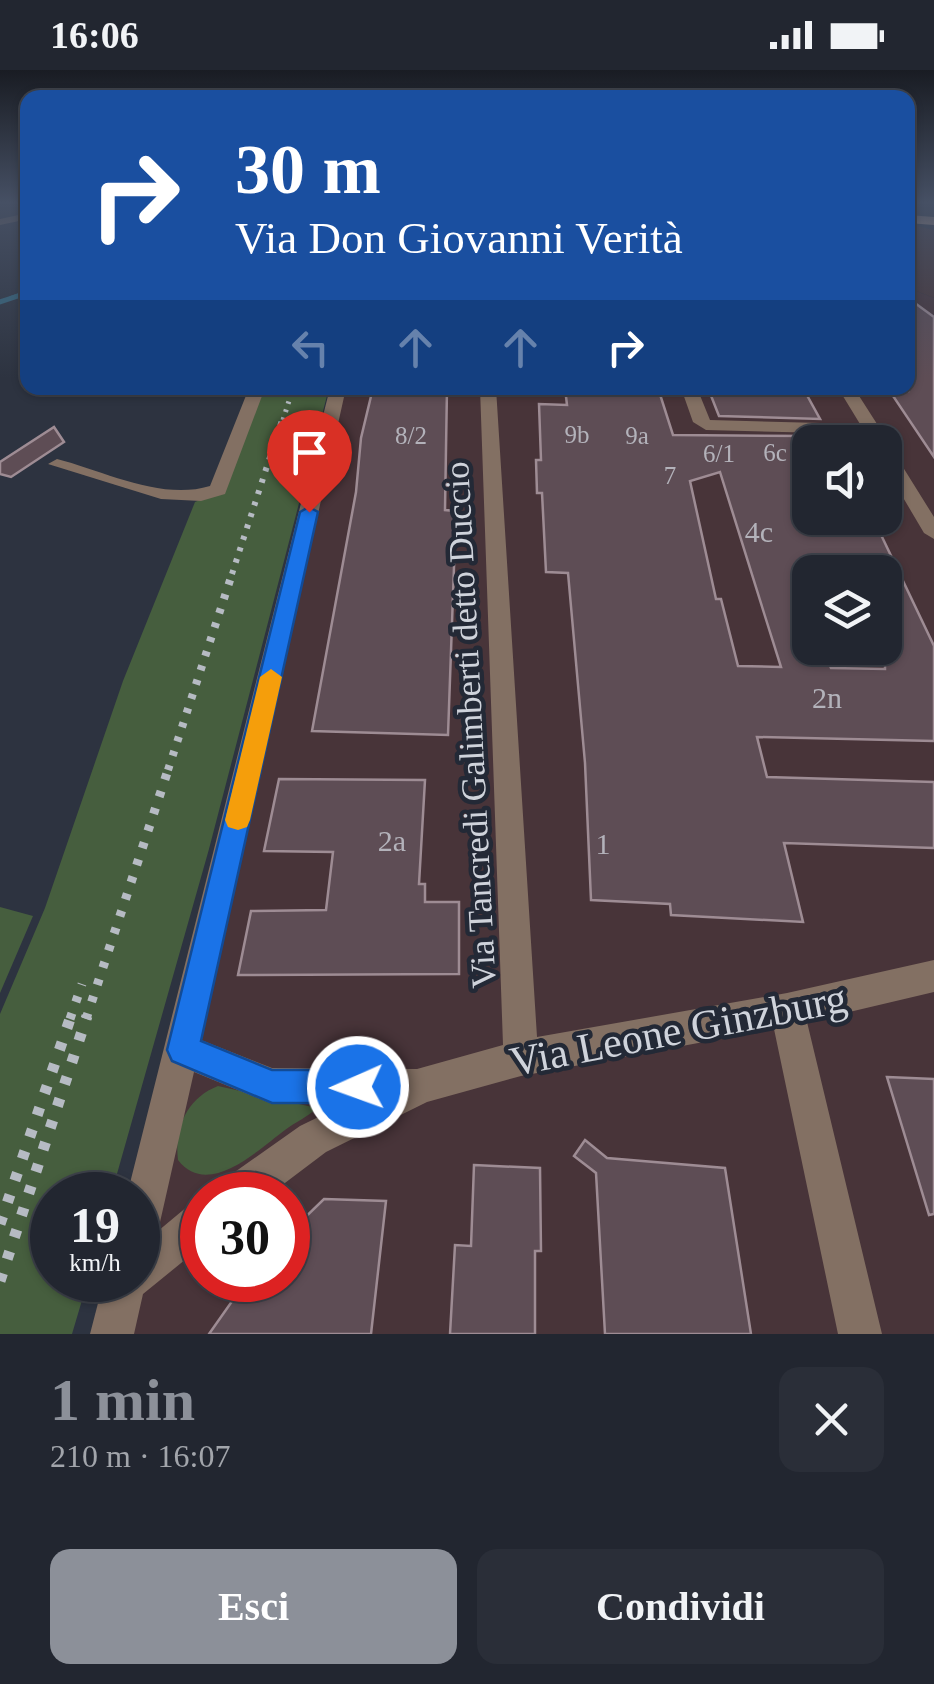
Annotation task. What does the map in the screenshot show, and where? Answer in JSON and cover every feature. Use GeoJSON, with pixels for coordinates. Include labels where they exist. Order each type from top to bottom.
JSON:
{"type":"FeatureCollection","features":[{"type":"Feature","properties":{"kind":"street"},"geometry":{"type":"LineString","coordinates":[[57,464],[181,498],[206,496],[218,490],[254,395]]}},
{"type":"Feature","properties":{"kind":"street"},"geometry":{"type":"LineString","coordinates":[[153,1172],[336,395]]}},
{"type":"Feature","properties":{"kind":"street","name":"Via Tancredi Galimberti detto Duccio"},"geometry":{"type":"LineString","coordinates":[[488,395],[521,1058]]}},
{"type":"Feature","properties":{"kind":"street"},"geometry":{"type":"LineString","coordinates":[[691,395],[701,422],[706,425],[792,431]]}},
{"type":"Feature","properties":{"kind":"street"},"geometry":{"type":"LineString","coordinates":[[850,395],[868,425]]}},
{"type":"Feature","properties":{"kind":"street"},"geometry":{"type":"LineString","coordinates":[[902,480],[934,533]]}},
{"type":"Feature","properties":{"kind":"street","name":"Via Leone Ginzburg"},"geometry":{"type":"LineString","coordinates":[[268,1172],[313,1139],[422,1085],[521,1058],[787,1010],[934,976]]}},
{"type":"Feature","properties":{"kind":"street"},"geometry":{"type":"LineString","coordinates":[[787,1010],[860,1334]]}},
{"type":"Feature","properties":{"kind":"street","name":"Via Leone Ginzburg"},"geometry":{"type":"LineString","coordinates":[[183,1050],[272,1086],[422,1085]]}},
{"type":"Feature","properties":{"kind":"street"},"geometry":{"type":"LineString","coordinates":[[160,1255],[180,1238]]}},
{"type":"Feature","properties":{"kind":"street"},"geometry":{"type":"LineString","coordinates":[[112,1334],[123,1302]]}},
{"type":"Feature","properties":{"kind":"shaded area"},"geometry":{"type":"Polygon","coordinates":[[[915,260],[934,260],[934,298],[915,291],[915,260]]]}},
{"type":"Feature","properties":{"kind":"shaded area"},"geometry":{"type":"Polygon","coordinates":[[[915,291],[934,298],[934,1334],[132,1334],[139,1302],[160,1302],[160,1209],[342,395],[915,395],[915,291]]]}},
{"type":"Feature","properties":{"kind":"green space"},"geometry":{"type":"Polygon","coordinates":[[[257,395],[327,395],[209,849],[118,1172],[30,1172],[30,1302],[81,1302],[72,1334],[0,1334],[0,1014],[45,908],[123,681],[195,502],[221,491],[257,395]]]}},
{"type":"Feature","properties":{"kind":"green space"},"geometry":{"type":"Polygon","coordinates":[[[0,907],[33,916],[0,993],[0,907]]]}},
{"type":"Feature","properties":{"kind":"green space"},"geometry":{"type":"Polygon","coordinates":[[[218,1086],[317,1108],[233,1167],[220,1172],[194,1172],[178,1160],[178,1137],[191,1106],[218,1086]]]}},
{"type":"Feature","properties":{"kind":"building"},"geometry":{"type":"Polygon","coordinates":[[[915,303],[934,317],[934,457],[892,395],[915,395],[915,303]]]}},
{"type":"Feature","properties":{"kind":"building"},"geometry":{"type":"Polygon","coordinates":[[[371,395],[447,395],[445,510],[456,511],[448,735],[312,731],[356,492],[361,438],[371,395]]]}},
{"type":"Feature","properties":{"kind":"building"},"geometry":{"type":"Polygon","coordinates":[[[566,395],[660,395],[673,435],[792,436],[792,535],[881,535],[891,555],[792,555],[792,665],[885,669],[885,665],[902,665],[902,579],[934,646],[934,741],[757,737],[767,777],[934,782],[934,848],[784,843],[803,922],[671,915],[670,904],[591,900],[585,763],[568,573],[546,572],[542,493],[537,493],[536,460],[541,460],[539,404],[567,405],[566,395]],[[720,472],[690,481],[716,599],[721,599],[738,666],[781,667],[720,472]]]}},
{"type":"Feature","properties":{"kind":"building"},"geometry":{"type":"Polygon","coordinates":[[[711,395],[807,395],[820,419],[719,416],[711,395]]]}},
{"type":"Feature","properties":{"kind":"building"},"geometry":{"type":"Polygon","coordinates":[[[54,427],[64,442],[11,477],[0,474],[0,462],[54,427]]]}},
{"type":"Feature","properties":{"kind":"building"},"geometry":{"type":"Polygon","coordinates":[[[279,779],[425,780],[419,884],[425,884],[425,902],[459,902],[459,974],[238,975],[251,911],[326,910],[333,852],[264,851],[279,779]]]}},
{"type":"Feature","properties":{"kind":"building"},"geometry":{"type":"Polygon","coordinates":[[[887,1077],[934,1079],[934,1214],[929,1215],[887,1077]]]}},
{"type":"Feature","properties":{"kind":"building"},"geometry":{"type":"Polygon","coordinates":[[[585,1140],[607,1158],[725,1168],[751,1334],[605,1334],[596,1173],[574,1156],[585,1140]]]}},
{"type":"Feature","properties":{"kind":"building"},"geometry":{"type":"Polygon","coordinates":[[[474,1165],[540,1168],[541,1251],[535,1251],[535,1334],[450,1334],[455,1245],[471,1246],[474,1165]]]}},
{"type":"Feature","properties":{"kind":"building"},"geometry":{"type":"Polygon","coordinates":[[[324,1199],[386,1201],[371,1334],[209,1334],[232,1302],[310,1302],[310,1213],[324,1199]]]}},
{"type":"Feature","properties":{"kind":"waterway"},"geometry":{"type":"LineString","coordinates":[[11,298],[20,295]]}},
{"type":"Feature","properties":{"kind":"waterway"},"geometry":{"type":"LineString","coordinates":[[0,302],[18,296]]}},
{"type":"Feature","properties":{"kind":"railway"},"geometry":{"type":"LineString","coordinates":[[283,420],[291,395]]}},
{"type":"Feature","properties":{"kind":"railway"},"geometry":{"type":"LineString","coordinates":[[232,574],[283,417]]}},
{"type":"Feature","properties":{"kind":"railway"},"geometry":{"type":"LineString","coordinates":[[168,770],[233,571]]}},
{"type":"Feature","properties":{"kind":"railway"},"geometry":{"type":"LineString","coordinates":[[86,1019],[169,767]]}},
{"type":"Feature","properties":{"kind":"railway"},"geometry":{"type":"LineString","coordinates":[[70,1019],[82,984]]}},
{"type":"Feature","properties":{"kind":"railway"},"geometry":{"type":"LineString","coordinates":[[0,1224],[71,1016]]}},
{"type":"Feature","properties":{"kind":"railway"},"geometry":{"type":"LineString","coordinates":[[0,1281],[87,1016]]}},
{"type":"Feature","properties":{"kind":"slow traffic"},"geometry":{"type":"LineString","coordinates":[[238,820],[271,677]]}},
{"type":"Feature","properties":{"kind":"route"},"geometry":{"type":"LineString","coordinates":[[309,512],[183,1050],[272,1086],[358,1087]]}}]}
